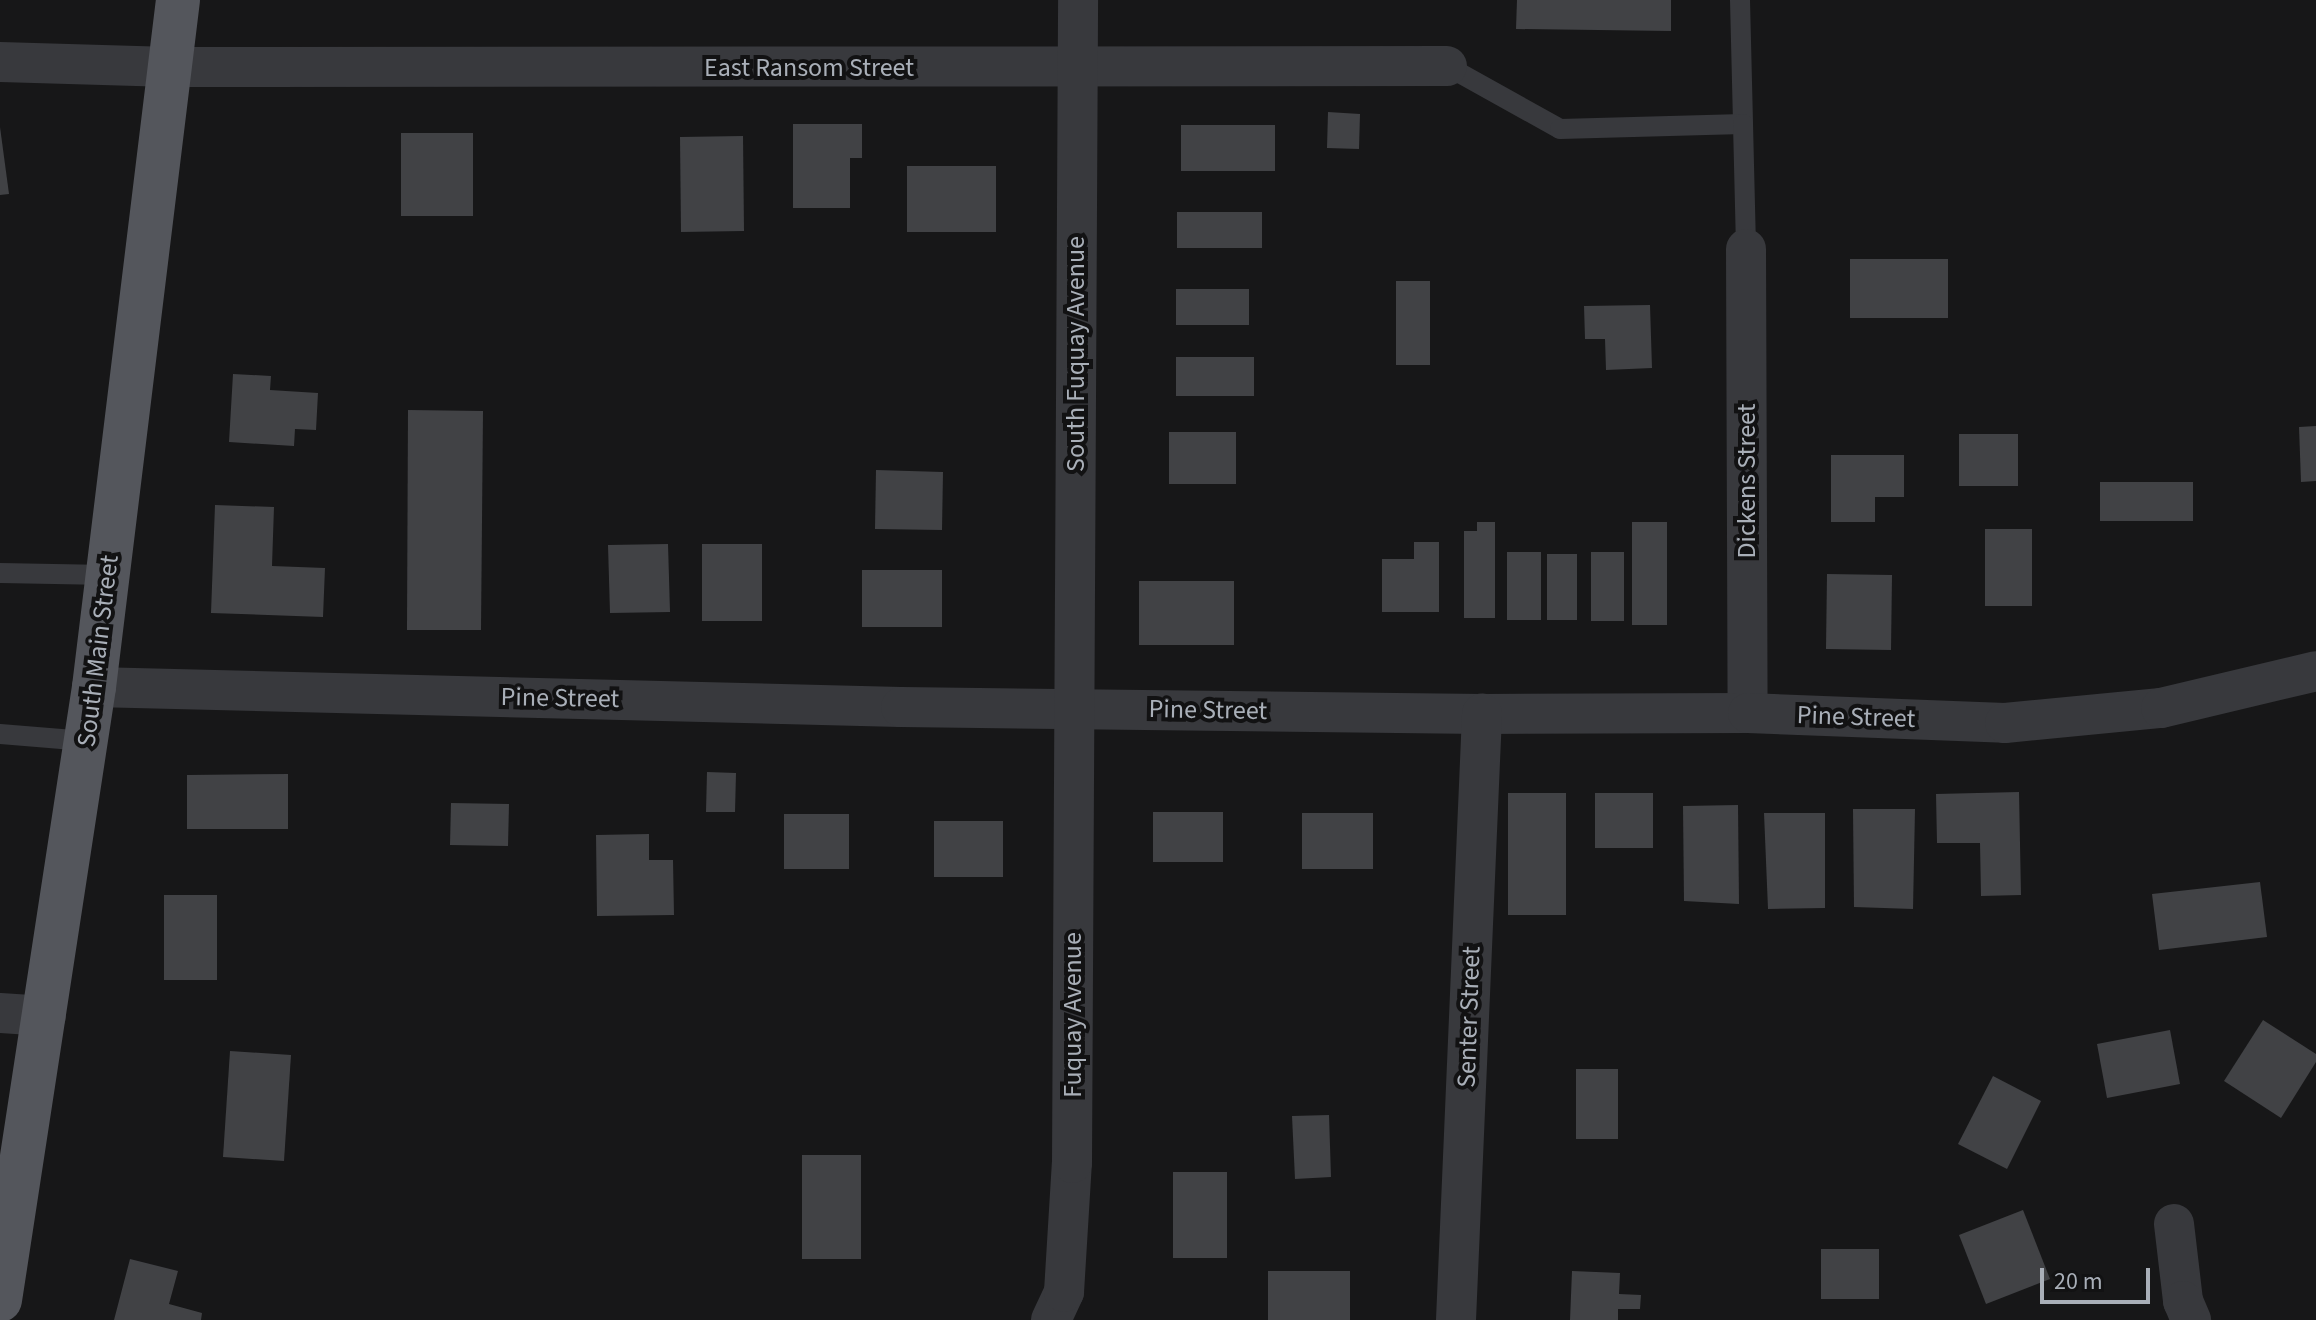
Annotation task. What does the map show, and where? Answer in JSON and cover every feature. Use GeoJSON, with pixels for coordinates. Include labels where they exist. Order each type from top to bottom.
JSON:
{"type":"FeatureCollection","features":[{"type":"Feature","properties":{"kind":"main road","name":"South Main Street"},"geometry":{"type":"LineString","coordinates":[[0,1300],[46,1016],[94,687],[178,0]]}},
{"type":"Feature","properties":{"kind":"street","name":"South Fuquay Avenue"},"geometry":{"type":"LineString","coordinates":[[1075,708],[1078,0]]}},
{"type":"Feature","properties":{"kind":"street","name":"East Ransom Street"},"geometry":{"type":"LineString","coordinates":[[0,62],[171,67],[1078,69],[1447,66]]}},
{"type":"Feature","properties":{"kind":"street","name":"Dickens Street"},"geometry":{"type":"LineString","coordinates":[[1746,249],[1748,713]]}},
{"type":"Feature","properties":{"kind":"street","name":"Pine Street"},"geometry":{"type":"LineString","coordinates":[[94,687],[901,707],[1482,714],[1748,713],[2005,723],[2161,708],[2316,671]]}},
{"type":"Feature","properties":{"kind":"street","name":"Fuquay Avenue"},"geometry":{"type":"LineString","coordinates":[[1051,1320],[1064,1292],[1072,1163],[1075,708]]}},
{"type":"Feature","properties":{"kind":"street","name":"Senter Street"},"geometry":{"type":"LineString","coordinates":[[1456,1320],[1482,714]]}},
{"type":"Feature","properties":{"kind":"street"},"geometry":{"type":"LineString","coordinates":[[0,1013],[46,1016]]}},
{"type":"Feature","properties":{"kind":"street"},"geometry":{"type":"LineString","coordinates":[[2174,1224],[2183,1301],[2191,1320]]}},
{"type":"Feature","properties":{"kind":"lane"},"geometry":{"type":"LineString","coordinates":[[1740,0],[1746,249]]}},
{"type":"Feature","properties":{"kind":"lane"},"geometry":{"type":"LineString","coordinates":[[1447,66],[1560,129],[1743,124]]}},
{"type":"Feature","properties":{"kind":"lane"},"geometry":{"type":"LineString","coordinates":[[0,573],[108,575]]}},
{"type":"Feature","properties":{"kind":"lane"},"geometry":{"type":"LineString","coordinates":[[1,736],[86,741]]}},
{"type":"Feature","properties":{"kind":"building"},"geometry":{"type":"Polygon","coordinates":[[[1517,0],[1671,0],[1671,31],[1516,29],[1517,0]]]}},
{"type":"Feature","properties":{"kind":"building"},"geometry":{"type":"Polygon","coordinates":[[[1328,112],[1360,114],[1359,149],[1327,148],[1328,112]]]}},
{"type":"Feature","properties":{"kind":"building"},"geometry":{"type":"Polygon","coordinates":[[[793,124],[862,124],[862,158],[850,158],[850,208],[793,208],[793,124]]]}},
{"type":"Feature","properties":{"kind":"building"},"geometry":{"type":"Polygon","coordinates":[[[1181,125],[1275,125],[1275,171],[1181,171],[1181,125]]]}},
{"type":"Feature","properties":{"kind":"building"},"geometry":{"type":"Polygon","coordinates":[[[0,127],[9,194],[0,195],[0,127]]]}},
{"type":"Feature","properties":{"kind":"building"},"geometry":{"type":"Polygon","coordinates":[[[401,133],[473,133],[473,216],[401,216],[401,133]]]}},
{"type":"Feature","properties":{"kind":"building"},"geometry":{"type":"Polygon","coordinates":[[[743,136],[744,231],[681,232],[680,137],[743,136]]]}},
{"type":"Feature","properties":{"kind":"building"},"geometry":{"type":"Polygon","coordinates":[[[907,166],[996,166],[996,232],[907,232],[907,166]]]}},
{"type":"Feature","properties":{"kind":"building"},"geometry":{"type":"Polygon","coordinates":[[[1177,212],[1262,212],[1262,248],[1177,248],[1177,212]]]}},
{"type":"Feature","properties":{"kind":"building"},"geometry":{"type":"Polygon","coordinates":[[[1850,259],[1948,259],[1948,318],[1850,318],[1850,259]]]}},
{"type":"Feature","properties":{"kind":"building"},"geometry":{"type":"Polygon","coordinates":[[[1396,281],[1430,281],[1430,365],[1396,365],[1396,281]]]}},
{"type":"Feature","properties":{"kind":"building"},"geometry":{"type":"Polygon","coordinates":[[[1176,289],[1249,289],[1249,325],[1176,325],[1176,289]]]}},
{"type":"Feature","properties":{"kind":"building"},"geometry":{"type":"Polygon","coordinates":[[[1650,305],[1652,368],[1606,370],[1605,339],[1585,339],[1584,306],[1650,305]]]}},
{"type":"Feature","properties":{"kind":"building"},"geometry":{"type":"Polygon","coordinates":[[[1176,357],[1254,357],[1254,396],[1176,396],[1176,357]]]}},
{"type":"Feature","properties":{"kind":"building"},"geometry":{"type":"Polygon","coordinates":[[[233,374],[271,376],[270,390],[318,393],[316,430],[295,429],[294,446],[229,442],[233,374]]]}},
{"type":"Feature","properties":{"kind":"building"},"geometry":{"type":"Polygon","coordinates":[[[408,410],[483,411],[481,630],[407,630],[408,410]]]}},
{"type":"Feature","properties":{"kind":"building"},"geometry":{"type":"Polygon","coordinates":[[[2316,426],[2316,481],[2301,482],[2299,427],[2316,426]]]}},
{"type":"Feature","properties":{"kind":"building"},"geometry":{"type":"Polygon","coordinates":[[[1169,432],[1236,432],[1236,484],[1169,484],[1169,432]]]}},
{"type":"Feature","properties":{"kind":"building"},"geometry":{"type":"Polygon","coordinates":[[[1959,434],[2018,434],[2018,486],[1959,486],[1959,434]]]}},
{"type":"Feature","properties":{"kind":"building"},"geometry":{"type":"Polygon","coordinates":[[[1831,455],[1904,455],[1904,497],[1875,497],[1875,522],[1831,522],[1831,455]]]}},
{"type":"Feature","properties":{"kind":"building"},"geometry":{"type":"Polygon","coordinates":[[[876,470],[943,472],[942,530],[875,529],[876,470]]]}},
{"type":"Feature","properties":{"kind":"building"},"geometry":{"type":"Polygon","coordinates":[[[2100,482],[2193,482],[2193,521],[2100,521],[2100,482]]]}},
{"type":"Feature","properties":{"kind":"building"},"geometry":{"type":"Polygon","coordinates":[[[215,505],[274,507],[272,566],[325,568],[323,617],[211,613],[215,505]]]}},
{"type":"Feature","properties":{"kind":"building"},"geometry":{"type":"Polygon","coordinates":[[[1477,522],[1495,522],[1495,618],[1464,618],[1464,531],[1477,531],[1477,522]]]}},
{"type":"Feature","properties":{"kind":"building"},"geometry":{"type":"Polygon","coordinates":[[[1632,522],[1667,522],[1667,625],[1632,625],[1632,522]]]}},
{"type":"Feature","properties":{"kind":"building"},"geometry":{"type":"Polygon","coordinates":[[[1985,529],[2032,529],[2032,606],[1985,606],[1985,529]]]}},
{"type":"Feature","properties":{"kind":"building"},"geometry":{"type":"Polygon","coordinates":[[[1414,542],[1439,542],[1439,612],[1382,612],[1382,559],[1414,559],[1414,542]]]}},
{"type":"Feature","properties":{"kind":"building"},"geometry":{"type":"Polygon","coordinates":[[[668,544],[670,612],[610,613],[608,545],[668,544]]]}},
{"type":"Feature","properties":{"kind":"building"},"geometry":{"type":"Polygon","coordinates":[[[702,544],[762,544],[762,621],[702,621],[702,544]]]}},
{"type":"Feature","properties":{"kind":"building"},"geometry":{"type":"Polygon","coordinates":[[[1507,552],[1541,552],[1541,620],[1507,620],[1507,552]]]}},
{"type":"Feature","properties":{"kind":"building"},"geometry":{"type":"Polygon","coordinates":[[[1591,552],[1624,552],[1624,621],[1591,621],[1591,552]]]}},
{"type":"Feature","properties":{"kind":"building"},"geometry":{"type":"Polygon","coordinates":[[[1547,554],[1577,554],[1577,620],[1547,620],[1547,554]]]}},
{"type":"Feature","properties":{"kind":"building"},"geometry":{"type":"Polygon","coordinates":[[[862,570],[942,570],[942,627],[862,627],[862,570]]]}},
{"type":"Feature","properties":{"kind":"building"},"geometry":{"type":"Polygon","coordinates":[[[1827,574],[1892,575],[1891,650],[1826,649],[1827,574]]]}},
{"type":"Feature","properties":{"kind":"building"},"geometry":{"type":"Polygon","coordinates":[[[1139,581],[1234,581],[1234,645],[1139,645],[1139,581]]]}},
{"type":"Feature","properties":{"kind":"building"},"geometry":{"type":"Polygon","coordinates":[[[707,772],[736,773],[735,812],[706,812],[707,772]]]}},
{"type":"Feature","properties":{"kind":"building"},"geometry":{"type":"Polygon","coordinates":[[[288,774],[288,829],[187,829],[187,775],[288,774]]]}},
{"type":"Feature","properties":{"kind":"building"},"geometry":{"type":"Polygon","coordinates":[[[2019,792],[2021,895],[1981,896],[1980,843],[1937,843],[1936,794],[2019,792]]]}},
{"type":"Feature","properties":{"kind":"building"},"geometry":{"type":"Polygon","coordinates":[[[1508,793],[1566,793],[1566,915],[1508,915],[1508,793]]]}},
{"type":"Feature","properties":{"kind":"building"},"geometry":{"type":"Polygon","coordinates":[[[1595,793],[1653,793],[1653,848],[1595,848],[1595,793]]]}},
{"type":"Feature","properties":{"kind":"building"},"geometry":{"type":"Polygon","coordinates":[[[451,803],[509,804],[508,846],[450,845],[451,803]]]}},
{"type":"Feature","properties":{"kind":"building"},"geometry":{"type":"Polygon","coordinates":[[[1738,805],[1739,904],[1684,901],[1683,806],[1738,805]]]}},
{"type":"Feature","properties":{"kind":"building"},"geometry":{"type":"Polygon","coordinates":[[[1853,809],[1915,809],[1913,909],[1854,907],[1853,809]]]}},
{"type":"Feature","properties":{"kind":"building"},"geometry":{"type":"Polygon","coordinates":[[[1153,812],[1223,812],[1223,862],[1153,862],[1153,812]]]}},
{"type":"Feature","properties":{"kind":"building"},"geometry":{"type":"Polygon","coordinates":[[[1302,813],[1373,813],[1373,869],[1302,869],[1302,813]]]}},
{"type":"Feature","properties":{"kind":"building"},"geometry":{"type":"Polygon","coordinates":[[[1764,813],[1825,813],[1825,908],[1768,909],[1764,813]]]}},
{"type":"Feature","properties":{"kind":"building"},"geometry":{"type":"Polygon","coordinates":[[[784,814],[849,814],[849,869],[784,869],[784,814]]]}},
{"type":"Feature","properties":{"kind":"building"},"geometry":{"type":"Polygon","coordinates":[[[934,821],[1003,821],[1003,877],[934,877],[934,821]]]}},
{"type":"Feature","properties":{"kind":"building"},"geometry":{"type":"Polygon","coordinates":[[[649,834],[649,860],[673,860],[674,915],[597,916],[596,835],[649,834]]]}},
{"type":"Feature","properties":{"kind":"building"},"geometry":{"type":"Polygon","coordinates":[[[2260,882],[2267,937],[2159,950],[2152,894],[2260,882]]]}},
{"type":"Feature","properties":{"kind":"building"},"geometry":{"type":"Polygon","coordinates":[[[164,895],[217,895],[217,980],[164,980],[164,895]]]}},
{"type":"Feature","properties":{"kind":"building"},"geometry":{"type":"Polygon","coordinates":[[[2263,1020],[2316,1054],[2316,1062],[2281,1118],[2224,1081],[2263,1020]]]}},
{"type":"Feature","properties":{"kind":"building"},"geometry":{"type":"Polygon","coordinates":[[[2170,1030],[2180,1084],[2107,1098],[2097,1044],[2170,1030]]]}},
{"type":"Feature","properties":{"kind":"building"},"geometry":{"type":"Polygon","coordinates":[[[230,1051],[291,1055],[284,1161],[223,1157],[230,1051]]]}},
{"type":"Feature","properties":{"kind":"building"},"geometry":{"type":"Polygon","coordinates":[[[1576,1069],[1618,1069],[1618,1139],[1576,1139],[1576,1069]]]}},
{"type":"Feature","properties":{"kind":"building"},"geometry":{"type":"Polygon","coordinates":[[[1993,1076],[2041,1101],[2007,1169],[1958,1144],[1993,1076]]]}},
{"type":"Feature","properties":{"kind":"building"},"geometry":{"type":"Polygon","coordinates":[[[1329,1115],[1331,1177],[1295,1179],[1292,1116],[1329,1115]]]}},
{"type":"Feature","properties":{"kind":"building"},"geometry":{"type":"Polygon","coordinates":[[[802,1155],[861,1155],[861,1259],[802,1259],[802,1155]]]}},
{"type":"Feature","properties":{"kind":"building"},"geometry":{"type":"Polygon","coordinates":[[[1173,1172],[1227,1172],[1227,1258],[1173,1258],[1173,1172]]]}},
{"type":"Feature","properties":{"kind":"building"},"geometry":{"type":"Polygon","coordinates":[[[2023,1210],[2050,1279],[1986,1304],[1959,1235],[2023,1210]]]}},
{"type":"Feature","properties":{"kind":"building"},"geometry":{"type":"Polygon","coordinates":[[[1821,1249],[1879,1249],[1879,1299],[1821,1299],[1821,1249]]]}},
{"type":"Feature","properties":{"kind":"building"},"geometry":{"type":"Polygon","coordinates":[[[130,1259],[178,1271],[169,1304],[202,1313],[201,1320],[114,1320],[130,1259]]]}},
{"type":"Feature","properties":{"kind":"building"},"geometry":{"type":"Polygon","coordinates":[[[1268,1271],[1350,1271],[1350,1320],[1268,1320],[1268,1271]]]}},
{"type":"Feature","properties":{"kind":"building"},"geometry":{"type":"Polygon","coordinates":[[[1572,1271],[1620,1273],[1619,1294],[1641,1295],[1640,1309],[1618,1309],[1618,1320],[1570,1320],[1572,1271]]]}}]}
